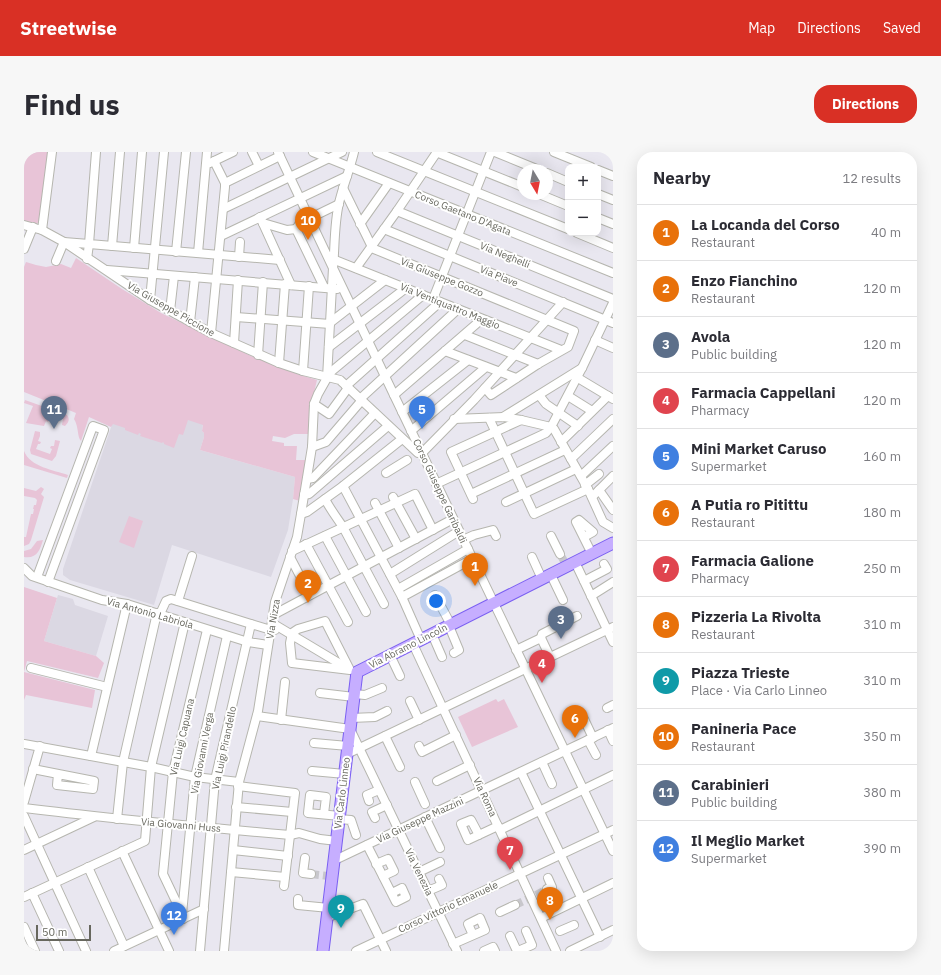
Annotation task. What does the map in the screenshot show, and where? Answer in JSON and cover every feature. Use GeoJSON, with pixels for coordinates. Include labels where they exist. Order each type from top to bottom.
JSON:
{"type":"FeatureCollection","features":[{"type":"Feature","properties":{"kind":"main road"},"geometry":{"type":"LineString","coordinates":[[546,577],[566,561],[592,554],[613,543]]}},
{"type":"Feature","properties":{"kind":"main road","name":"Via Abramo Lincoln"},"geometry":{"type":"LineString","coordinates":[[353,671],[390,655],[453,624],[492,601],[546,577]]}},
{"type":"Feature","properties":{"kind":"main road","name":"Via Carlo Linneo"},"geometry":{"type":"LineString","coordinates":[[323,951],[328,913],[330,876],[335,860],[354,695],[353,671]]}},
{"type":"Feature","properties":{"kind":"street"},"geometry":{"type":"LineString","coordinates":[[24,249],[37,228],[52,152]]}},
{"type":"Feature","properties":{"kind":"street"},"geometry":{"type":"LineString","coordinates":[[87,259],[96,152]]}},
{"type":"Feature","properties":{"kind":"street"},"geometry":{"type":"LineString","coordinates":[[112,246],[120,152]]}},
{"type":"Feature","properties":{"kind":"street"},"geometry":{"type":"LineString","coordinates":[[134,248],[142,152]]}},
{"type":"Feature","properties":{"kind":"street"},"geometry":{"type":"LineString","coordinates":[[150,300],[164,152]]}},
{"type":"Feature","properties":{"kind":"street"},"geometry":{"type":"LineString","coordinates":[[176,252],[186,152]]}},
{"type":"Feature","properties":{"kind":"street"},"geometry":{"type":"LineString","coordinates":[[198,253],[207,152]]}},
{"type":"Feature","properties":{"kind":"street"},"geometry":{"type":"LineString","coordinates":[[206,166],[233,152]]}},
{"type":"Feature","properties":{"kind":"street"},"geometry":{"type":"LineString","coordinates":[[252,152],[259,166]]}},
{"type":"Feature","properties":{"kind":"street","name":"Corso Gaetano D'Agata"},"geometry":{"type":"LineString","coordinates":[[313,152],[613,273]]}},
{"type":"Feature","properties":{"kind":"street"},"geometry":{"type":"LineString","coordinates":[[223,209],[342,152]]}},
{"type":"Feature","properties":{"kind":"street","name":"Via Nizza"},"geometry":{"type":"LineString","coordinates":[[224,951],[238,784],[257,716],[275,602],[297,537],[308,479],[312,447],[314,404],[329,371],[331,323],[330,289],[335,272],[334,259],[336,224],[339,203],[354,152]]}},
{"type":"Feature","properties":{"kind":"street"},"geometry":{"type":"LineString","coordinates":[[377,152],[565,228]]}},
{"type":"Feature","properties":{"kind":"street"},"geometry":{"type":"LineString","coordinates":[[356,268],[425,172],[437,152],[517,185]]}},
{"type":"Feature","properties":{"kind":"street"},"geometry":{"type":"LineString","coordinates":[[314,404],[329,414],[345,384],[377,359],[437,300],[442,277],[491,152]]}},
{"type":"Feature","properties":{"kind":"street"},"geometry":{"type":"LineString","coordinates":[[495,152],[524,164]]}},
{"type":"Feature","properties":{"kind":"street"},"geometry":{"type":"LineString","coordinates":[[554,152],[584,164]]}},
{"type":"Feature","properties":{"kind":"street"},"geometry":{"type":"LineString","coordinates":[[225,183],[279,154],[309,217],[334,259]]}},
{"type":"Feature","properties":{"kind":"street"},"geometry":{"type":"LineString","coordinates":[[211,333],[225,183],[214,161]]}},
{"type":"Feature","properties":{"kind":"street"},"geometry":{"type":"LineString","coordinates":[[601,171],[613,176]]}},
{"type":"Feature","properties":{"kind":"street"},"geometry":{"type":"LineString","coordinates":[[221,236],[262,220],[300,198],[347,176]]}},
{"type":"Feature","properties":{"kind":"street"},"geometry":{"type":"LineString","coordinates":[[553,176],[565,181]]}},
{"type":"Feature","properties":{"kind":"street"},"geometry":{"type":"LineString","coordinates":[[360,224],[389,183]]}},
{"type":"Feature","properties":{"kind":"street"},"geometry":{"type":"LineString","coordinates":[[344,188],[372,247]]}},
{"type":"Feature","properties":{"kind":"street"},"geometry":{"type":"LineString","coordinates":[[601,195],[613,200]]}},
{"type":"Feature","properties":{"kind":"street"},"geometry":{"type":"LineString","coordinates":[[553,200],[565,205]]}},
{"type":"Feature","properties":{"kind":"street"},"geometry":{"type":"LineString","coordinates":[[292,230],[309,217],[339,203]]}},
{"type":"Feature","properties":{"kind":"street","name":"Via Neghelli"},"geometry":{"type":"LineString","coordinates":[[397,211],[613,299]]}},
{"type":"Feature","properties":{"kind":"street"},"geometry":{"type":"LineString","coordinates":[[601,219],[613,224]]}},
{"type":"Feature","properties":{"kind":"street"},"geometry":{"type":"LineString","coordinates":[[262,220],[292,230],[330,289]]}},
{"type":"Feature","properties":{"kind":"street"},"geometry":{"type":"LineString","coordinates":[[262,220],[280,260],[288,284],[282,321],[279,363]]}},
{"type":"Feature","properties":{"kind":"street","name":"Via Giuseppe Piccione"},"geometry":{"type":"LineString","coordinates":[[24,225],[37,228],[64,242],[87,259],[150,300],[211,333],[258,355],[303,371],[329,371],[345,384]]}},
{"type":"Feature","properties":{"kind":"street","name":"Via Piave"},"geometry":{"type":"LineString","coordinates":[[384,230],[609,321]]}},
{"type":"Feature","properties":{"kind":"street"},"geometry":{"type":"LineString","coordinates":[[584,236],[613,248]]}},
{"type":"Feature","properties":{"kind":"street"},"geometry":{"type":"LineString","coordinates":[[56,261],[64,242],[280,260]]}},
{"type":"Feature","properties":{"kind":"street"},"geometry":{"type":"LineString","coordinates":[[239,257],[240,242]]}},
{"type":"Feature","properties":{"kind":"street","name":"Via Giuseppe Gozzo"},"geometry":{"type":"LineString","coordinates":[[372,247],[574,331],[568,347],[562,350]]}},
{"type":"Feature","properties":{"kind":"street","name":"Via Ventiquattro Maggio"},"geometry":{"type":"LineString","coordinates":[[334,259],[562,350]]}},
{"type":"Feature","properties":{"kind":"street"},"geometry":{"type":"LineString","coordinates":[[106,270],[343,289]]}},
{"type":"Feature","properties":{"kind":"street","name":"Corso Giuseppe Garibaldi"},"geometry":{"type":"LineString","coordinates":[[335,272],[412,432],[415,456],[436,484],[526,672]]}},
{"type":"Feature","properties":{"kind":"street"},"geometry":{"type":"LineString","coordinates":[[170,311],[174,276]]}},
{"type":"Feature","properties":{"kind":"street"},"geometry":{"type":"LineString","coordinates":[[190,322],[196,277]]}},
{"type":"Feature","properties":{"kind":"street"},"geometry":{"type":"LineString","coordinates":[[234,343],[238,280]]}},
{"type":"Feature","properties":{"kind":"street"},"geometry":{"type":"LineString","coordinates":[[236,318],[331,323],[385,280]]}},
{"type":"Feature","properties":{"kind":"street"},"geometry":{"type":"LineString","coordinates":[[258,355],[263,282]]}},
{"type":"Feature","properties":{"kind":"street"},"geometry":{"type":"LineString","coordinates":[[303,371],[309,286]]}},
{"type":"Feature","properties":{"kind":"street"},"geometry":{"type":"LineString","coordinates":[[329,347],[406,288]]}},
{"type":"Feature","properties":{"kind":"street"},"geometry":{"type":"LineString","coordinates":[[329,371],[423,295]]}},
{"type":"Feature","properties":{"kind":"street"},"geometry":{"type":"LineString","coordinates":[[386,474],[415,456],[486,388],[563,302]]}},
{"type":"Feature","properties":{"kind":"street"},"geometry":{"type":"LineString","coordinates":[[436,484],[550,430],[595,340],[609,321],[613,303]]}},
{"type":"Feature","properties":{"kind":"street"},"geometry":{"type":"LineString","coordinates":[[312,447],[326,442],[361,400],[458,309]]}},
{"type":"Feature","properties":{"kind":"street"},"geometry":{"type":"LineString","coordinates":[[394,395],[482,318]]}},
{"type":"Feature","properties":{"kind":"street"},"geometry":{"type":"LineString","coordinates":[[464,334],[538,364]]}},
{"type":"Feature","properties":{"kind":"street"},"geometry":{"type":"LineString","coordinates":[[595,340],[613,348]]}},
{"type":"Feature","properties":{"kind":"street"},"geometry":{"type":"LineString","coordinates":[[486,388],[491,395],[562,350]]}},
{"type":"Feature","properties":{"kind":"street"},"geometry":{"type":"LineString","coordinates":[[445,351],[516,378]]}},
{"type":"Feature","properties":{"kind":"street"},"geometry":{"type":"LineString","coordinates":[[402,412],[468,360]]}},
{"type":"Feature","properties":{"kind":"street"},"geometry":{"type":"LineString","coordinates":[[301,514],[307,512],[343,486],[412,432],[486,367]]}},
{"type":"Feature","properties":{"kind":"street"},"geometry":{"type":"LineString","coordinates":[[565,450],[515,473],[472,496],[451,452],[492,424],[539,395],[577,377]]}},
{"type":"Feature","properties":{"kind":"street"},"geometry":{"type":"LineString","coordinates":[[561,442],[592,411],[610,397],[577,377]]}},
{"type":"Feature","properties":{"kind":"street"},"geometry":{"type":"LineString","coordinates":[[345,384],[403,439],[415,456]]}},
{"type":"Feature","properties":{"kind":"street"},"geometry":{"type":"LineString","coordinates":[[539,395],[546,404],[578,426]]}},
{"type":"Feature","properties":{"kind":"street"},"geometry":{"type":"LineString","coordinates":[[568,396],[592,411]]}},
{"type":"Feature","properties":{"kind":"street"},"geometry":{"type":"LineString","coordinates":[[516,410],[519,419]]}},
{"type":"Feature","properties":{"kind":"street"},"geometry":{"type":"LineString","coordinates":[[308,479],[313,478],[375,413]]}},
{"type":"Feature","properties":{"kind":"street"},"geometry":{"type":"LineString","coordinates":[[504,417],[519,419],[550,430],[561,442],[607,524]]}},
{"type":"Feature","properties":{"kind":"street"},"geometry":{"type":"LineString","coordinates":[[454,419],[492,424],[519,419]]}},
{"type":"Feature","properties":{"kind":"street"},"geometry":{"type":"LineString","coordinates":[[571,459],[613,419]]}},
{"type":"Feature","properties":{"kind":"street"},"geometry":{"type":"LineString","coordinates":[[492,424],[534,514],[588,490],[599,490],[613,476]]}},
{"type":"Feature","properties":{"kind":"street"},"geometry":{"type":"LineString","coordinates":[[31,577],[60,514],[93,426],[104,430],[48,582]]}},
{"type":"Feature","properties":{"kind":"street"},"geometry":{"type":"LineString","coordinates":[[304,495],[309,494],[388,426]]}},
{"type":"Feature","properties":{"kind":"street"},"geometry":{"type":"LineString","coordinates":[[506,502],[578,473],[613,446]]}},
{"type":"Feature","properties":{"kind":"street"},"geometry":{"type":"LineString","coordinates":[[84,448],[95,453]]}},
{"type":"Feature","properties":{"kind":"street"},"geometry":{"type":"LineString","coordinates":[[588,490],[599,474]]}},
{"type":"Feature","properties":{"kind":"street","name":"Via Roma"},"geometry":{"type":"LineString","coordinates":[[343,486],[402,597],[417,642],[443,708],[541,918],[554,933],[556,951]]}},
{"type":"Feature","properties":{"kind":"street"},"geometry":{"type":"LineString","coordinates":[[599,490],[613,509],[607,524]]}},
{"type":"Feature","properties":{"kind":"street"},"geometry":{"type":"LineString","coordinates":[[310,595],[291,554],[306,544],[361,519],[377,507],[415,494],[433,530]]}},
{"type":"Feature","properties":{"kind":"street"},"geometry":{"type":"LineString","coordinates":[[325,499],[331,511],[343,527],[384,604]]}},
{"type":"Feature","properties":{"kind":"street"},"geometry":{"type":"LineString","coordinates":[[395,500],[416,539]]}},
{"type":"Feature","properties":{"kind":"street"},"geometry":{"type":"LineString","coordinates":[[377,507],[398,548]]}},
{"type":"Feature","properties":{"kind":"street"},"geometry":{"type":"LineString","coordinates":[[60,514],[71,518]]}},
{"type":"Feature","properties":{"kind":"street"},"geometry":{"type":"LineString","coordinates":[[117,819],[123,762],[158,614],[166,602],[171,599],[251,624],[272,622],[310,595],[453,519]]}},
{"type":"Feature","properties":{"kind":"street"},"geometry":{"type":"LineString","coordinates":[[576,522],[579,520],[593,532],[584,537],[592,554]]}},
{"type":"Feature","properties":{"kind":"street"},"geometry":{"type":"LineString","coordinates":[[463,540],[474,535],[493,530],[496,536]]}},
{"type":"Feature","properties":{"kind":"street"},"geometry":{"type":"LineString","coordinates":[[390,574],[459,531]]}},
{"type":"Feature","properties":{"kind":"street"},"geometry":{"type":"LineString","coordinates":[[325,536],[366,612]]}},
{"type":"Feature","properties":{"kind":"street"},"geometry":{"type":"LineString","coordinates":[[550,536],[566,561],[584,581],[610,628],[613,642]]}},
{"type":"Feature","properties":{"kind":"street"},"geometry":{"type":"LineString","coordinates":[[306,544],[348,622]]}},
{"type":"Feature","properties":{"kind":"street"},"geometry":{"type":"LineString","coordinates":[[398,589],[468,549]]}},
{"type":"Feature","properties":{"kind":"street"},"geometry":{"type":"LineString","coordinates":[[178,601],[192,556]]}},
{"type":"Feature","properties":{"kind":"street"},"geometry":{"type":"LineString","coordinates":[[532,557],[563,600]]}},
{"type":"Feature","properties":{"kind":"street"},"geometry":{"type":"LineString","coordinates":[[402,597],[472,559]]}},
{"type":"Feature","properties":{"kind":"street"},"geometry":{"type":"LineString","coordinates":[[584,581],[607,570],[604,564]]}},
{"type":"Feature","properties":{"kind":"street","name":"Via Antonio Labriola"},"geometry":{"type":"LineString","coordinates":[[24,568],[31,577],[102,600],[126,604],[227,636],[248,642],[268,645]]}},
{"type":"Feature","properties":{"kind":"street"},"geometry":{"type":"LineString","coordinates":[[591,596],[613,582]]}},
{"type":"Feature","properties":{"kind":"street"},"geometry":{"type":"LineString","coordinates":[[435,595],[453,624],[460,650],[454,653]]}},
{"type":"Feature","properties":{"kind":"street"},"geometry":{"type":"LineString","coordinates":[[91,756],[126,604]]}},
{"type":"Feature","properties":{"kind":"street"},"geometry":{"type":"LineString","coordinates":[[516,650],[541,638],[542,634],[577,616]]}},
{"type":"Feature","properties":{"kind":"street"},"geometry":{"type":"LineString","coordinates":[[325,621],[353,671],[292,663],[290,643],[292,633],[298,629],[325,621]]}},
{"type":"Feature","properties":{"kind":"street"},"geometry":{"type":"LineString","coordinates":[[24,897],[145,841],[151,767],[185,622]]}},
{"type":"Feature","properties":{"kind":"street"},"geometry":{"type":"LineString","coordinates":[[272,622],[353,671]]}},
{"type":"Feature","properties":{"kind":"street","name":"Via Luigi Pirandello"},"geometry":{"type":"LineString","coordinates":[[200,951],[212,828],[215,780],[251,624]]}},
{"type":"Feature","properties":{"kind":"street"},"geometry":{"type":"LineString","coordinates":[[314,743],[347,750],[359,748],[496,683],[526,672],[551,657],[610,628]]}},
{"type":"Feature","properties":{"kind":"street","name":"Via Luigi Capuana"},"geometry":{"type":"LineString","coordinates":[[182,916],[163,874],[173,772],[207,630]]}},
{"type":"Feature","properties":{"kind":"street"},"geometry":{"type":"LineString","coordinates":[[432,634],[442,657]]}},
{"type":"Feature","properties":{"kind":"street","name":"Via Giovanni Verga"},"geometry":{"type":"LineString","coordinates":[[182,916],[195,777],[227,636]]}},
{"type":"Feature","properties":{"kind":"street"},"geometry":{"type":"LineString","coordinates":[[541,638],[551,657]]}},
{"type":"Feature","properties":{"kind":"street"},"geometry":{"type":"LineString","coordinates":[[390,655],[400,676]]}},
{"type":"Feature","properties":{"kind":"street"},"geometry":{"type":"LineString","coordinates":[[31,668],[106,687]]}},
{"type":"Feature","properties":{"kind":"street"},"geometry":{"type":"LineString","coordinates":[[526,672],[613,851]]}},
{"type":"Feature","properties":{"kind":"street"},"geometry":{"type":"LineString","coordinates":[[281,720],[285,682]]}},
{"type":"Feature","properties":{"kind":"street"},"geometry":{"type":"LineString","coordinates":[[320,693],[365,695],[382,688]]}},
{"type":"Feature","properties":{"kind":"street"},"geometry":{"type":"LineString","coordinates":[[410,701],[419,720]]}},
{"type":"Feature","properties":{"kind":"street"},"geometry":{"type":"LineString","coordinates":[[257,716],[281,720],[350,724],[387,711]]}},
{"type":"Feature","properties":{"kind":"street"},"geometry":{"type":"LineString","coordinates":[[575,724],[584,719],[596,755]]}},
{"type":"Feature","properties":{"kind":"street","name":"Via Venezia"},"geometry":{"type":"LineString","coordinates":[[350,724],[359,748],[455,947]]}},
{"type":"Feature","properties":{"kind":"street"},"geometry":{"type":"LineString","coordinates":[[610,729],[613,741]]}},
{"type":"Feature","properties":{"kind":"street","name":"Via Giuseppe Mazzini"},"geometry":{"type":"LineString","coordinates":[[335,860],[399,830],[427,812],[482,790],[610,729]]}},
{"type":"Feature","properties":{"kind":"street"},"geometry":{"type":"LineString","coordinates":[[419,746],[422,752],[456,735]]}},
{"type":"Feature","properties":{"kind":"street"},"geometry":{"type":"LineString","coordinates":[[385,736],[400,767]]}},
{"type":"Feature","properties":{"kind":"street"},"geometry":{"type":"LineString","coordinates":[[24,744],[151,767],[195,777],[294,793],[285,882],[231,872]]}},
{"type":"Feature","properties":{"kind":"street"},"geometry":{"type":"LineString","coordinates":[[24,802],[40,746]]}},
{"type":"Feature","properties":{"kind":"street"},"geometry":{"type":"LineString","coordinates":[[542,762],[552,784]]}},
{"type":"Feature","properties":{"kind":"street"},"geometry":{"type":"LineString","coordinates":[[437,781],[470,765]]}},
{"type":"Feature","properties":{"kind":"street"},"geometry":{"type":"LineString","coordinates":[[33,769],[94,781],[93,789]]}},
{"type":"Feature","properties":{"kind":"street"},"geometry":{"type":"LineString","coordinates":[[312,770],[345,774]]}},
{"type":"Feature","properties":{"kind":"street"},"geometry":{"type":"LineString","coordinates":[[521,772],[559,855],[600,937]]}},
{"type":"Feature","properties":{"kind":"street"},"geometry":{"type":"LineString","coordinates":[[461,824],[468,840],[499,828],[613,775]]}},
{"type":"Feature","properties":{"kind":"street"},"geometry":{"type":"LineString","coordinates":[[415,782],[440,848]]}},
{"type":"Feature","properties":{"kind":"street"},"geometry":{"type":"LineString","coordinates":[[369,801],[367,795],[379,790]]}},
{"type":"Feature","properties":{"kind":"street"},"geometry":{"type":"LineString","coordinates":[[324,814],[326,797],[310,795],[308,813],[324,814],[351,820],[356,835]]}},
{"type":"Feature","properties":{"kind":"street"},"geometry":{"type":"LineString","coordinates":[[374,818],[372,812],[387,805]]}},
{"type":"Feature","properties":{"kind":"street"},"geometry":{"type":"LineString","coordinates":[[236,807],[292,812]]}},
{"type":"Feature","properties":{"kind":"street","name":"Via Giovanni Huss"},"geometry":{"type":"LineString","coordinates":[[24,808],[146,822],[290,835],[299,833],[320,839],[337,841]]}},
{"type":"Feature","properties":{"kind":"street"},"geometry":{"type":"LineString","coordinates":[[24,816],[86,951]]}},
{"type":"Feature","properties":{"kind":"street"},"geometry":{"type":"LineString","coordinates":[[24,850],[94,817]]}},
{"type":"Feature","properties":{"kind":"street","name":"Corso Vittorio Emanuele"},"geometry":{"type":"LineString","coordinates":[[356,951],[613,830]]}},
{"type":"Feature","properties":{"kind":"street"},"geometry":{"type":"LineString","coordinates":[[367,845],[396,902],[406,897]]}},
{"type":"Feature","properties":{"kind":"street"},"geometry":{"type":"LineString","coordinates":[[233,850],[288,856]]}},
{"type":"Feature","properties":{"kind":"street"},"geometry":{"type":"LineString","coordinates":[[122,851],[169,951]]}},
{"type":"Feature","properties":{"kind":"street"},"geometry":{"type":"LineString","coordinates":[[305,858],[303,873],[311,874]]}},
{"type":"Feature","properties":{"kind":"street"},"geometry":{"type":"LineString","coordinates":[[376,864],[388,858],[394,871],[383,876]]}},
{"type":"Feature","properties":{"kind":"street"},"geometry":{"type":"LineString","coordinates":[[419,872],[440,862]]}},
{"type":"Feature","properties":{"kind":"street"},"geometry":{"type":"LineString","coordinates":[[88,867],[124,946]]}},
{"type":"Feature","properties":{"kind":"street"},"geometry":{"type":"LineString","coordinates":[[547,889],[552,887],[548,878]]}},
{"type":"Feature","properties":{"kind":"street"},"geometry":{"type":"LineString","coordinates":[[428,891],[442,885],[439,879]]}},
{"type":"Feature","properties":{"kind":"street"},"geometry":{"type":"LineString","coordinates":[[541,918],[581,900],[613,883]]}},
{"type":"Feature","properties":{"kind":"street"},"geometry":{"type":"LineString","coordinates":[[32,893],[59,951]]}},
{"type":"Feature","properties":{"kind":"street"},"geometry":{"type":"LineString","coordinates":[[298,899],[298,905],[328,913],[363,904],[382,939],[386,951]]}},
{"type":"Feature","properties":{"kind":"street"},"geometry":{"type":"LineString","coordinates":[[500,912],[515,905]]}},
{"type":"Feature","properties":{"kind":"street"},"geometry":{"type":"LineString","coordinates":[[114,951],[159,930],[182,916],[204,909]]}},
{"type":"Feature","properties":{"kind":"street"},"geometry":{"type":"LineString","coordinates":[[455,947],[473,935],[485,930],[480,918],[468,924],[473,935]]}},
{"type":"Feature","properties":{"kind":"street"},"geometry":{"type":"LineString","coordinates":[[554,933],[574,925]]}},
{"type":"Feature","properties":{"kind":"street"},"geometry":{"type":"LineString","coordinates":[[24,927],[35,951]]}},
{"type":"Feature","properties":{"kind":"street"},"geometry":{"type":"LineString","coordinates":[[510,936],[518,951],[532,945],[526,931]]}},
{"type":"Feature","properties":{"kind":"street"},"geometry":{"type":"LineString","coordinates":[[570,951],[612,933]]}},
{"type":"Feature","properties":{"kind":"street"},"geometry":{"type":"LineString","coordinates":[[484,951],[494,949]]}},
{"type":"Feature","properties":{"kind":"shaded area"},"geometry":{"type":"Polygon","coordinates":[[[24,152],[48,152],[39,221],[37,224],[24,221],[24,152]]]}},
{"type":"Feature","properties":{"kind":"shaded area"},"geometry":{"type":"Polygon","coordinates":[[[76,258],[161,313],[251,356],[317,380],[313,397],[310,434],[294,434],[285,438],[273,436],[272,441],[284,443],[284,446],[297,446],[296,460],[308,460],[300,501],[293,499],[295,477],[200,450],[204,437],[204,433],[202,431],[203,425],[188,420],[183,435],[179,434],[174,448],[164,444],[163,442],[162,443],[140,436],[141,434],[139,433],[138,435],[113,424],[111,427],[89,417],[81,441],[74,419],[76,413],[24,392],[24,267],[26,262],[46,267],[61,264],[71,268],[76,258]]]}},
{"type":"Feature","properties":{"kind":"shaded area"},"geometry":{"type":"Polygon","coordinates":[[[122,395],[203,424],[202,431],[204,433],[204,437],[200,450],[295,477],[288,530],[271,577],[172,545],[154,605],[70,580],[63,575],[63,569],[122,395]]]}},
{"type":"Feature","properties":{"kind":"shaded area"},"geometry":{"type":"Polygon","coordinates":[[[25,400],[67,415],[69,418],[68,422],[65,426],[62,425],[63,419],[49,414],[46,419],[49,420],[48,422],[46,421],[44,426],[26,423],[33,406],[24,403],[25,400]]]}},
{"type":"Feature","properties":{"kind":"shaded area"},"geometry":{"type":"Polygon","coordinates":[[[35,431],[40,432],[38,441],[41,442],[38,444],[36,449],[50,454],[52,449],[50,448],[51,446],[54,446],[55,440],[60,441],[56,456],[52,461],[31,454],[30,450],[35,431]]]}},
{"type":"Feature","properties":{"kind":"shaded area"},"geometry":{"type":"Polygon","coordinates":[[[24,451],[31,461],[43,467],[68,475],[67,478],[24,465],[24,451]]]}},
{"type":"Feature","properties":{"kind":"shaded area"},"geometry":{"type":"Polygon","coordinates":[[[41,487],[44,489],[41,494],[44,497],[31,540],[29,544],[24,546],[24,537],[26,537],[31,514],[33,514],[34,505],[36,505],[37,500],[35,498],[24,496],[24,488],[36,491],[41,487]]]}},
{"type":"Feature","properties":{"kind":"shaded area"},"geometry":{"type":"Polygon","coordinates":[[[129,516],[143,521],[134,548],[119,542],[129,516]]]}},
{"type":"Feature","properties":{"kind":"shaded area"},"geometry":{"type":"Polygon","coordinates":[[[43,540],[35,555],[32,557],[24,557],[24,551],[31,549],[37,541],[43,540]]]}},
{"type":"Feature","properties":{"kind":"shaded area"},"geometry":{"type":"Polygon","coordinates":[[[24,587],[57,598],[44,641],[96,656],[104,663],[98,678],[27,661],[24,672],[24,587]]]}},
{"type":"Feature","properties":{"kind":"shaded area"},"geometry":{"type":"Polygon","coordinates":[[[58,595],[73,599],[75,605],[108,616],[96,656],[44,641],[58,595]]]}},
{"type":"Feature","properties":{"kind":"shaded area"},"geometry":{"type":"Polygon","coordinates":[[[24,672],[95,690],[92,708],[26,695],[24,700],[24,672]]]}},
{"type":"Feature","properties":{"kind":"shaded area"},"geometry":{"type":"Polygon","coordinates":[[[496,699],[498,702],[504,699],[518,727],[472,747],[458,717],[496,699]]]}},
{"type":"Feature","properties":{"kind":"tunnel"},"geometry":{"type":"LineString","coordinates":[[560,554],[564,561]]}},
{"type":"Feature","properties":{"kind":"tunnel"},"geometry":{"type":"LineString","coordinates":[[311,874],[328,876]]}},
{"type":"Feature","properties":{"kind":"tunnel"},"geometry":{"type":"LineString","coordinates":[[536,895],[547,889]]}},
{"type":"Feature","properties":{"kind":"tunnel"},"geometry":{"type":"LineString","coordinates":[[515,905],[528,899]]}},
{"type":"Feature","properties":{"kind":"place","name":"Panineria Pace"},"geometry":{"type":"Point","coordinates":[308,240]}},
{"type":"Feature","properties":{"kind":"place","name":"Carabinieri"},"geometry":{"type":"Point","coordinates":[54,429]}},
{"type":"Feature","properties":{"kind":"place","name":"Mini Market Caruso"},"geometry":{"type":"Point","coordinates":[422,429]}},
{"type":"Feature","properties":{"kind":"place","name":"La Locanda del Corso"},"geometry":{"type":"Point","coordinates":[475,586]}},
{"type":"Feature","properties":{"kind":"place","name":"Enzo Fianchino"},"geometry":{"type":"Point","coordinates":[308,603]}},
{"type":"Feature","properties":{"kind":"place","name":"Avola"},"geometry":{"type":"Point","coordinates":[561,639]}},
{"type":"Feature","properties":{"kind":"place","name":"Farmacia Cappellani"},"geometry":{"type":"Point","coordinates":[542,683]}},
{"type":"Feature","properties":{"kind":"place","name":"A Putia ro Pitittu"},"geometry":{"type":"Point","coordinates":[575,738]}},
{"type":"Feature","properties":{"kind":"place","name":"Farmacia Galione"},"geometry":{"type":"Point","coordinates":[510,870]}},
{"type":"Feature","properties":{"kind":"place","name":"Pizzeria La Rivolta"},"geometry":{"type":"Point","coordinates":[550,920]}},
{"type":"Feature","properties":{"kind":"place","name":"Piazza Trieste"},"geometry":{"type":"Point","coordinates":[341,928]}},
{"type":"Feature","properties":{"kind":"place","name":"Il Meglio Market"},"geometry":{"type":"Point","coordinates":[174,935]}}]}
